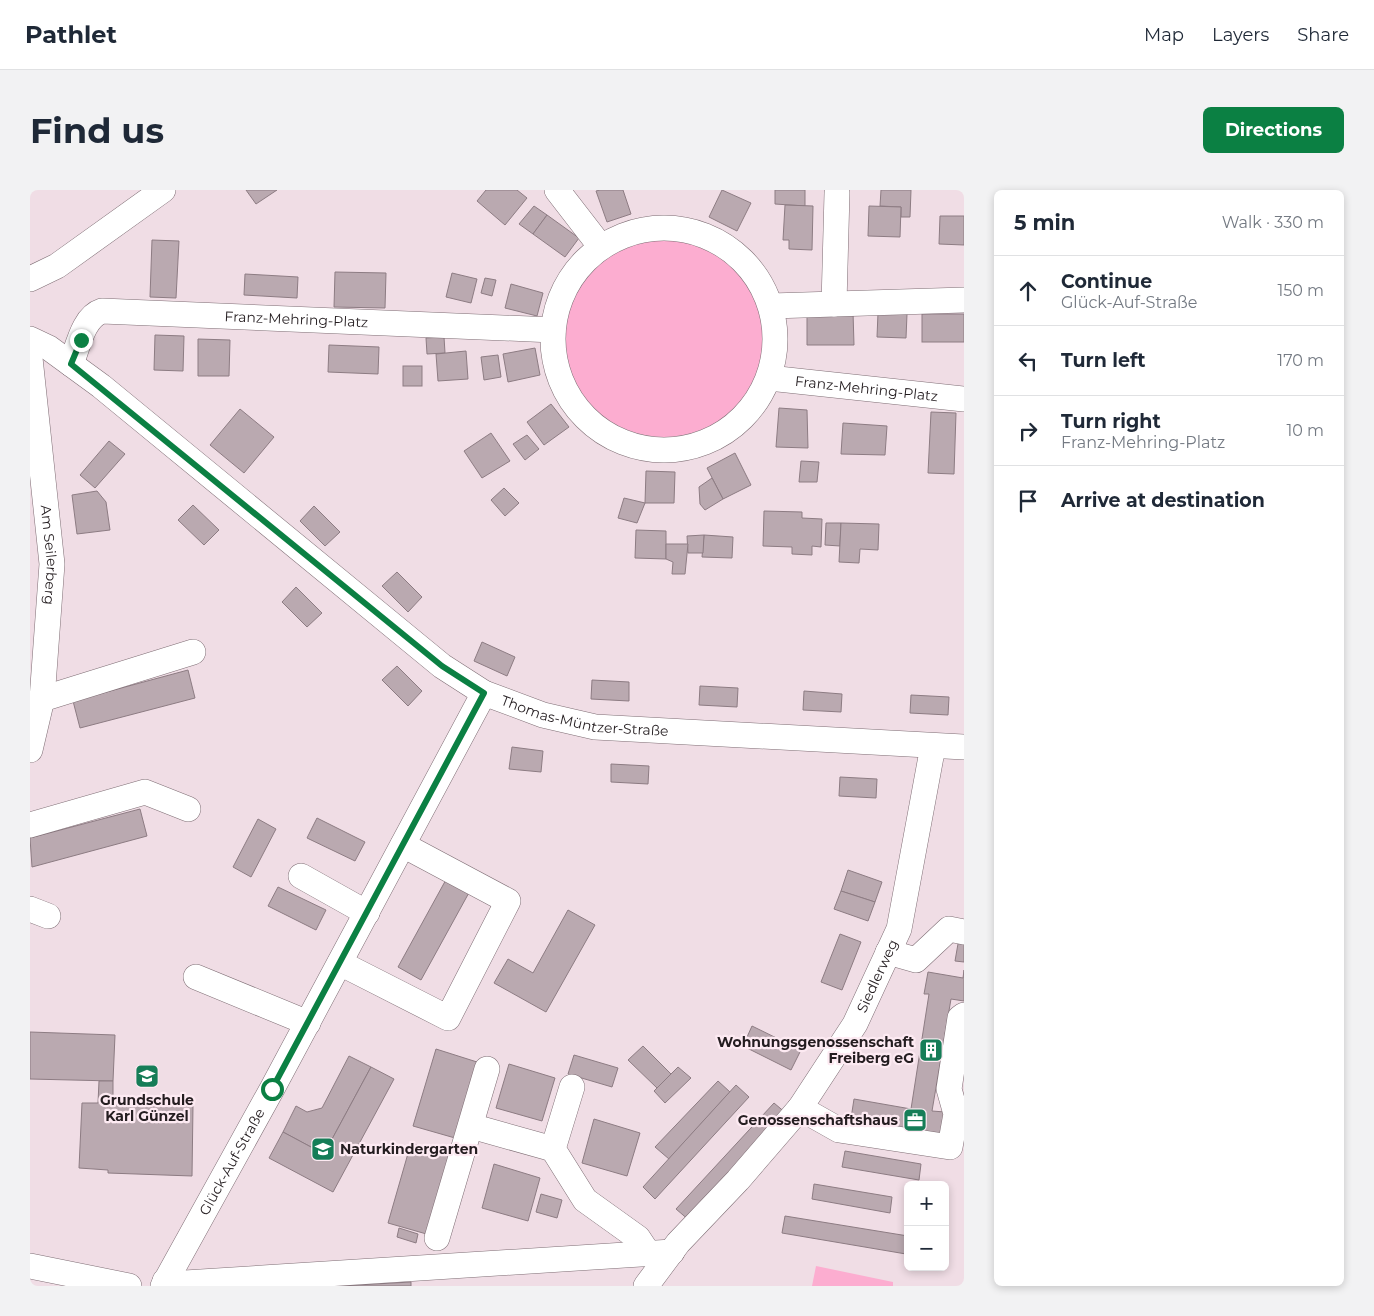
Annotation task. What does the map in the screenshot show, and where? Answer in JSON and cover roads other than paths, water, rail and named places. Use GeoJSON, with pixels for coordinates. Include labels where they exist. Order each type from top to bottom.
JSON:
{"type":"FeatureCollection","features":[{"type":"Feature","properties":{"kind":"street"},"geometry":{"type":"LineString","coordinates":[[30,279],[57,266],[163,190]]}},
{"type":"Feature","properties":{"kind":"street"},"geometry":{"type":"LineString","coordinates":[[557,190],[601,247]]}},
{"type":"Feature","properties":{"kind":"street"},"geometry":{"type":"LineString","coordinates":[[834,304],[836,193]]}},
{"type":"Feature","properties":{"kind":"street"},"geometry":{"type":"LineString","coordinates":[[671,228],[697,233],[720,244],[741,259],[758,279],[770,306],[775,340],[769,378],[757,400],[741,420],[710,441],[674,450],[637,447],[603,433],[576,407],[558,374],[553,350],[553,330],[559,301],[579,268],[601,247],[620,237],[645,230],[671,228]]}},
{"type":"Feature","properties":{"kind":"street"},"geometry":{"type":"LineString","coordinates":[[770,306],[964,300]]}},
{"type":"Feature","properties":{"kind":"street","name":"Franz-Mehring-Platz"},"geometry":{"type":"LineString","coordinates":[[71,364],[88,321],[93,314],[102,311],[553,330]]}},
{"type":"Feature","properties":{"kind":"street","name":"Thomas-Müntzer-Straße"},"geometry":{"type":"LineString","coordinates":[[30,339],[49,348],[71,364],[442,666],[484,693],[543,715],[595,727],[964,747]]}},
{"type":"Feature","properties":{"kind":"street","name":"Am Seilerberg"},"geometry":{"type":"LineString","coordinates":[[30,358],[52,564],[42,699],[30,750]]}},
{"type":"Feature","properties":{"kind":"street","name":"Franz-Mehring-Platz"},"geometry":{"type":"LineString","coordinates":[[769,378],[964,399]]}},
{"type":"Feature","properties":{"kind":"street"},"geometry":{"type":"LineString","coordinates":[[42,699],[193,652]]}},
{"type":"Feature","properties":{"kind":"street","name":"Glück-Auf-Straße"},"geometry":{"type":"LineString","coordinates":[[164,1284],[340,964],[484,693]]}},
{"type":"Feature","properties":{"kind":"street","name":"Siedlerweg"},"geometry":{"type":"LineString","coordinates":[[646,1286],[660,1252],[743,1174],[800,1108],[855,1024],[899,929],[933,746]]}},
{"type":"Feature","properties":{"kind":"street"},"geometry":{"type":"LineString","coordinates":[[30,825],[145,792],[188,809]]}},
{"type":"Feature","properties":{"kind":"street"},"geometry":{"type":"LineString","coordinates":[[340,964],[448,1018],[508,901],[403,845]]}},
{"type":"Feature","properties":{"kind":"street"},"geometry":{"type":"LineString","coordinates":[[300,876],[367,913]]}},
{"type":"Feature","properties":{"kind":"street"},"geometry":{"type":"LineString","coordinates":[[888,952],[916,960],[949,929],[964,932]]}},
{"type":"Feature","properties":{"kind":"street"},"geometry":{"type":"LineString","coordinates":[[196,977],[308,1023]]}},
{"type":"Feature","properties":{"kind":"street"},"geometry":{"type":"LineString","coordinates":[[800,1108],[839,1130],[950,1146],[956,1114],[949,1089],[960,1018],[964,1014]]}},
{"type":"Feature","properties":{"kind":"street"},"geometry":{"type":"LineString","coordinates":[[437,1238],[487,1069]]}},
{"type":"Feature","properties":{"kind":"street"},"geometry":{"type":"LineString","coordinates":[[553,1149],[572,1087]]}},
{"type":"Feature","properties":{"kind":"street"},"geometry":{"type":"LineString","coordinates":[[471,1126],[553,1149],[585,1200],[660,1252]]}},
{"type":"Feature","properties":{"kind":"street"},"geometry":{"type":"LineString","coordinates":[[164,1284],[660,1252]]}},
{"type":"Feature","properties":{"kind":"street"},"geometry":{"type":"LineString","coordinates":[[30,1266],[129,1286]]}},
{"type":"Feature","properties":{"kind":"place","name":"Wohnungsgenossenschaft Freiberg eG"},"geometry":{"type":"Point","coordinates":[931,1050]}},
{"type":"Feature","properties":{"kind":"place","name":"Grundschule Karl Günzel"},"geometry":{"type":"Point","coordinates":[147,1076]}},
{"type":"Feature","properties":{"kind":"place","name":"Genossenschaftshaus"},"geometry":{"type":"Point","coordinates":[915,1120]}},
{"type":"Feature","properties":{"kind":"place","name":"Naturkindergarten"},"geometry":{"type":"Point","coordinates":[323,1149]}}]}
